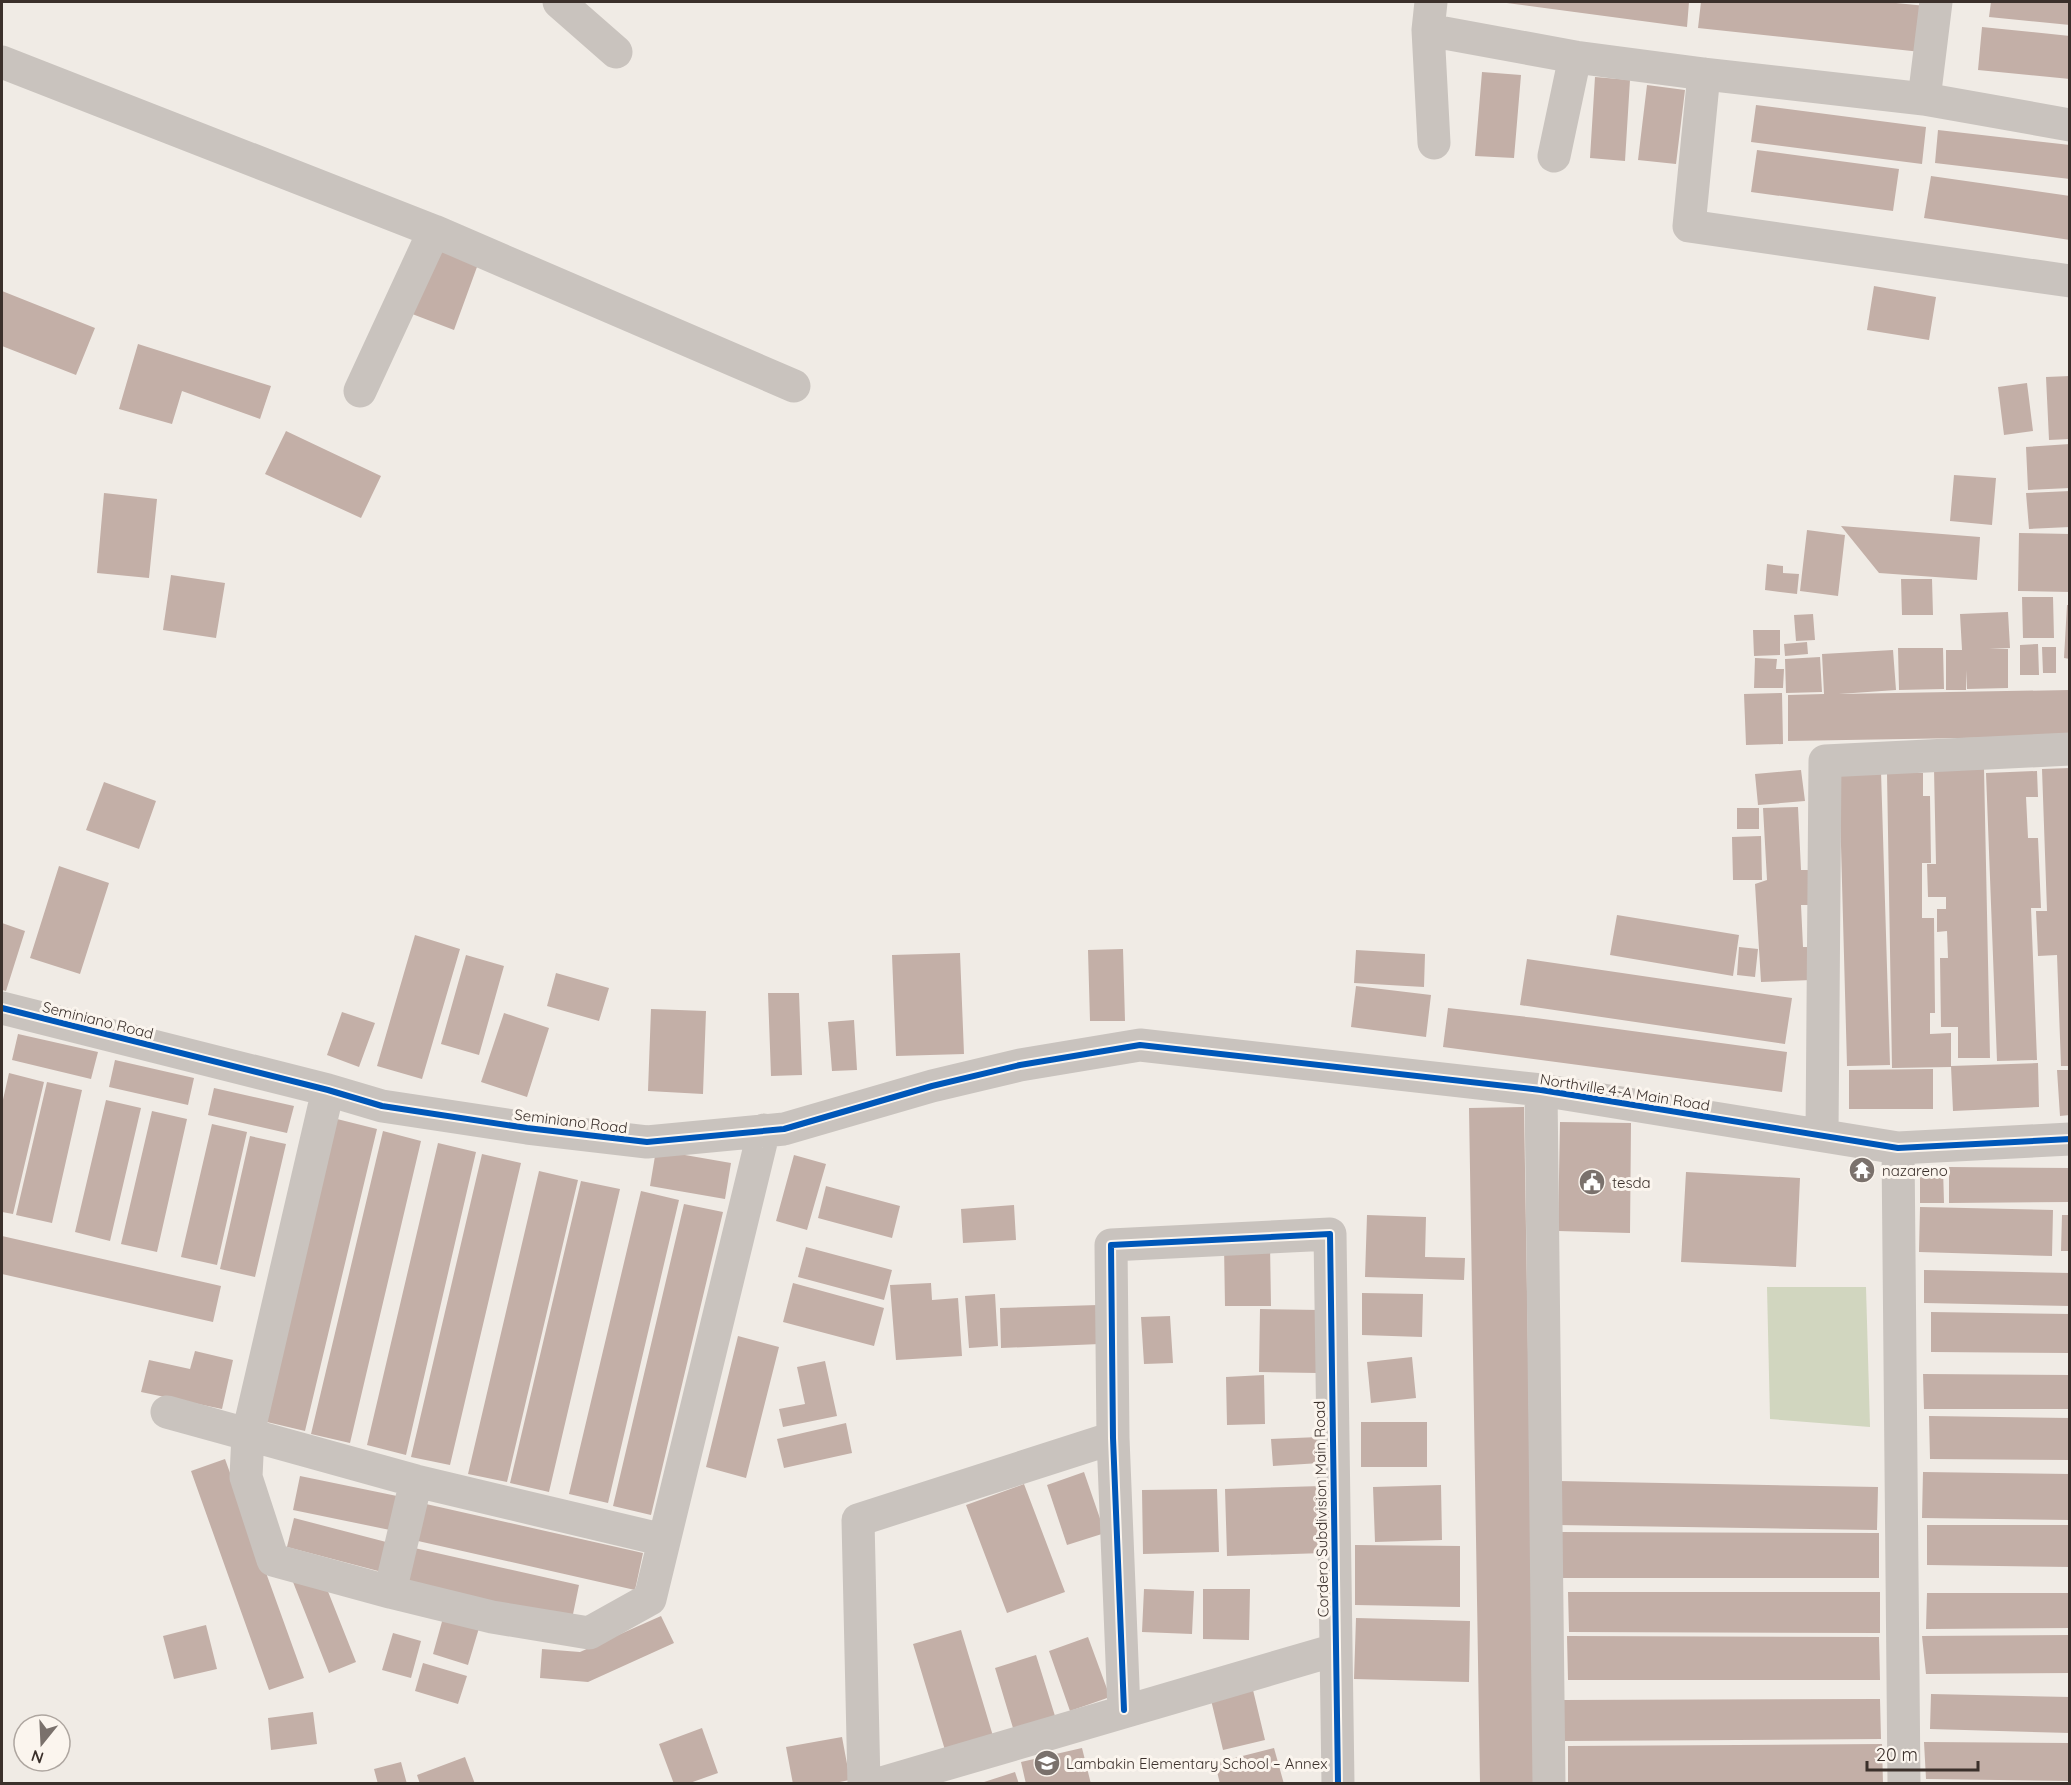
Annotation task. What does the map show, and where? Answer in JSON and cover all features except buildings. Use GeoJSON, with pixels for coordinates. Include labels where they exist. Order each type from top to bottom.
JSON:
{"type":"FeatureCollection","features":[{"type":"Feature","properties":{"kind":"street"},"geometry":{"type":"LineString","coordinates":[[559,2],[616,52]]}},
{"type":"Feature","properties":{"kind":"street"},"geometry":{"type":"LineString","coordinates":[[1924,99],[1936,2]]}},
{"type":"Feature","properties":{"kind":"street"},"geometry":{"type":"LineString","coordinates":[[1434,142],[1430,16],[1575,57],[1924,99],[2070,125]]}},
{"type":"Feature","properties":{"kind":"street"},"geometry":{"type":"LineString","coordinates":[[1554,156],[1575,57]]}},
{"type":"Feature","properties":{"kind":"street"},"geometry":{"type":"LineString","coordinates":[[2,62],[434,231],[794,386]]}},
{"type":"Feature","properties":{"kind":"street"},"geometry":{"type":"LineString","coordinates":[[1704,74],[1689,226],[2070,281]]}},
{"type":"Feature","properties":{"kind":"street"},"geometry":{"type":"LineString","coordinates":[[360,391],[434,231]]}},
{"type":"Feature","properties":{"kind":"street"},"geometry":{"type":"LineString","coordinates":[[1822,1135],[1825,760],[2070,749]]}},
{"type":"Feature","properties":{"kind":"street","name":"Seminiano Road"},"geometry":{"type":"LineString","coordinates":[[2,1008],[393,1107],[526,1128],[647,1142],[784,1129],[932,1086],[1020,1065],[1140,1045]]}},
{"type":"Feature","properties":{"kind":"street","name":"Northville 4-A Main Road"},"geometry":{"type":"LineString","coordinates":[[1140,1045],[1541,1090],[1898,1148],[2070,1139]]}},
{"type":"Feature","properties":{"kind":"street"},"geometry":{"type":"LineString","coordinates":[[328,1090],[248,1434],[246,1478],[273,1560],[492,1617],[589,1633],[650,1599],[764,1130]]}},
{"type":"Feature","properties":{"kind":"street"},"geometry":{"type":"LineString","coordinates":[[1541,1090],[1549,1784]]}},
{"type":"Feature","properties":{"kind":"street"},"geometry":{"type":"LineString","coordinates":[[1898,1148],[1904,1784]]}},
{"type":"Feature","properties":{"kind":"street","name":"Cordero Subdivision Main Road"},"geometry":{"type":"LineString","coordinates":[[1113,1438],[1111,1245],[1330,1234],[1338,1784]]}},
{"type":"Feature","properties":{"kind":"street"},"geometry":{"type":"LineString","coordinates":[[167,1412],[416,1481],[664,1540]]}},
{"type":"Feature","properties":{"kind":"street"},"geometry":{"type":"LineString","coordinates":[[864,1784],[858,1520],[1113,1438],[1124,1710]]}},
{"type":"Feature","properties":{"kind":"street"},"geometry":{"type":"LineString","coordinates":[[390,1592],[416,1481]]}},
{"type":"Feature","properties":{"kind":"street"},"geometry":{"type":"LineString","coordinates":[[878,1784],[1335,1650]]}},
{"type":"Feature","properties":{"kind":"green space"},"geometry":{"type":"Polygon","coordinates":[[[1767,1287],[1866,1287],[1870,1427],[1770,1419],[1767,1287]]]}},
{"type":"Feature","properties":{"kind":"cycle path"},"geometry":{"type":"LineString","coordinates":[[2,1008],[328,1090],[382,1106],[527,1128],[647,1142],[784,1129],[932,1086],[1020,1065],[1140,1045],[1541,1090],[1898,1148],[2070,1139]]}},
{"type":"Feature","properties":{"kind":"cycle path"},"geometry":{"type":"LineString","coordinates":[[1124,1710],[1113,1438],[1111,1245],[1330,1234],[1338,1784]]}},
{"type":"Feature","properties":{"kind":"place","name":"nazareno"},"geometry":{"type":"Point","coordinates":[1862,1170]}},
{"type":"Feature","properties":{"kind":"place","name":"tesda"},"geometry":{"type":"Point","coordinates":[1592,1182]}},
{"type":"Feature","properties":{"kind":"place","name":"Lambakin Elementary School – Annex"},"geometry":{"type":"Point","coordinates":[1047,1763]}}]}
